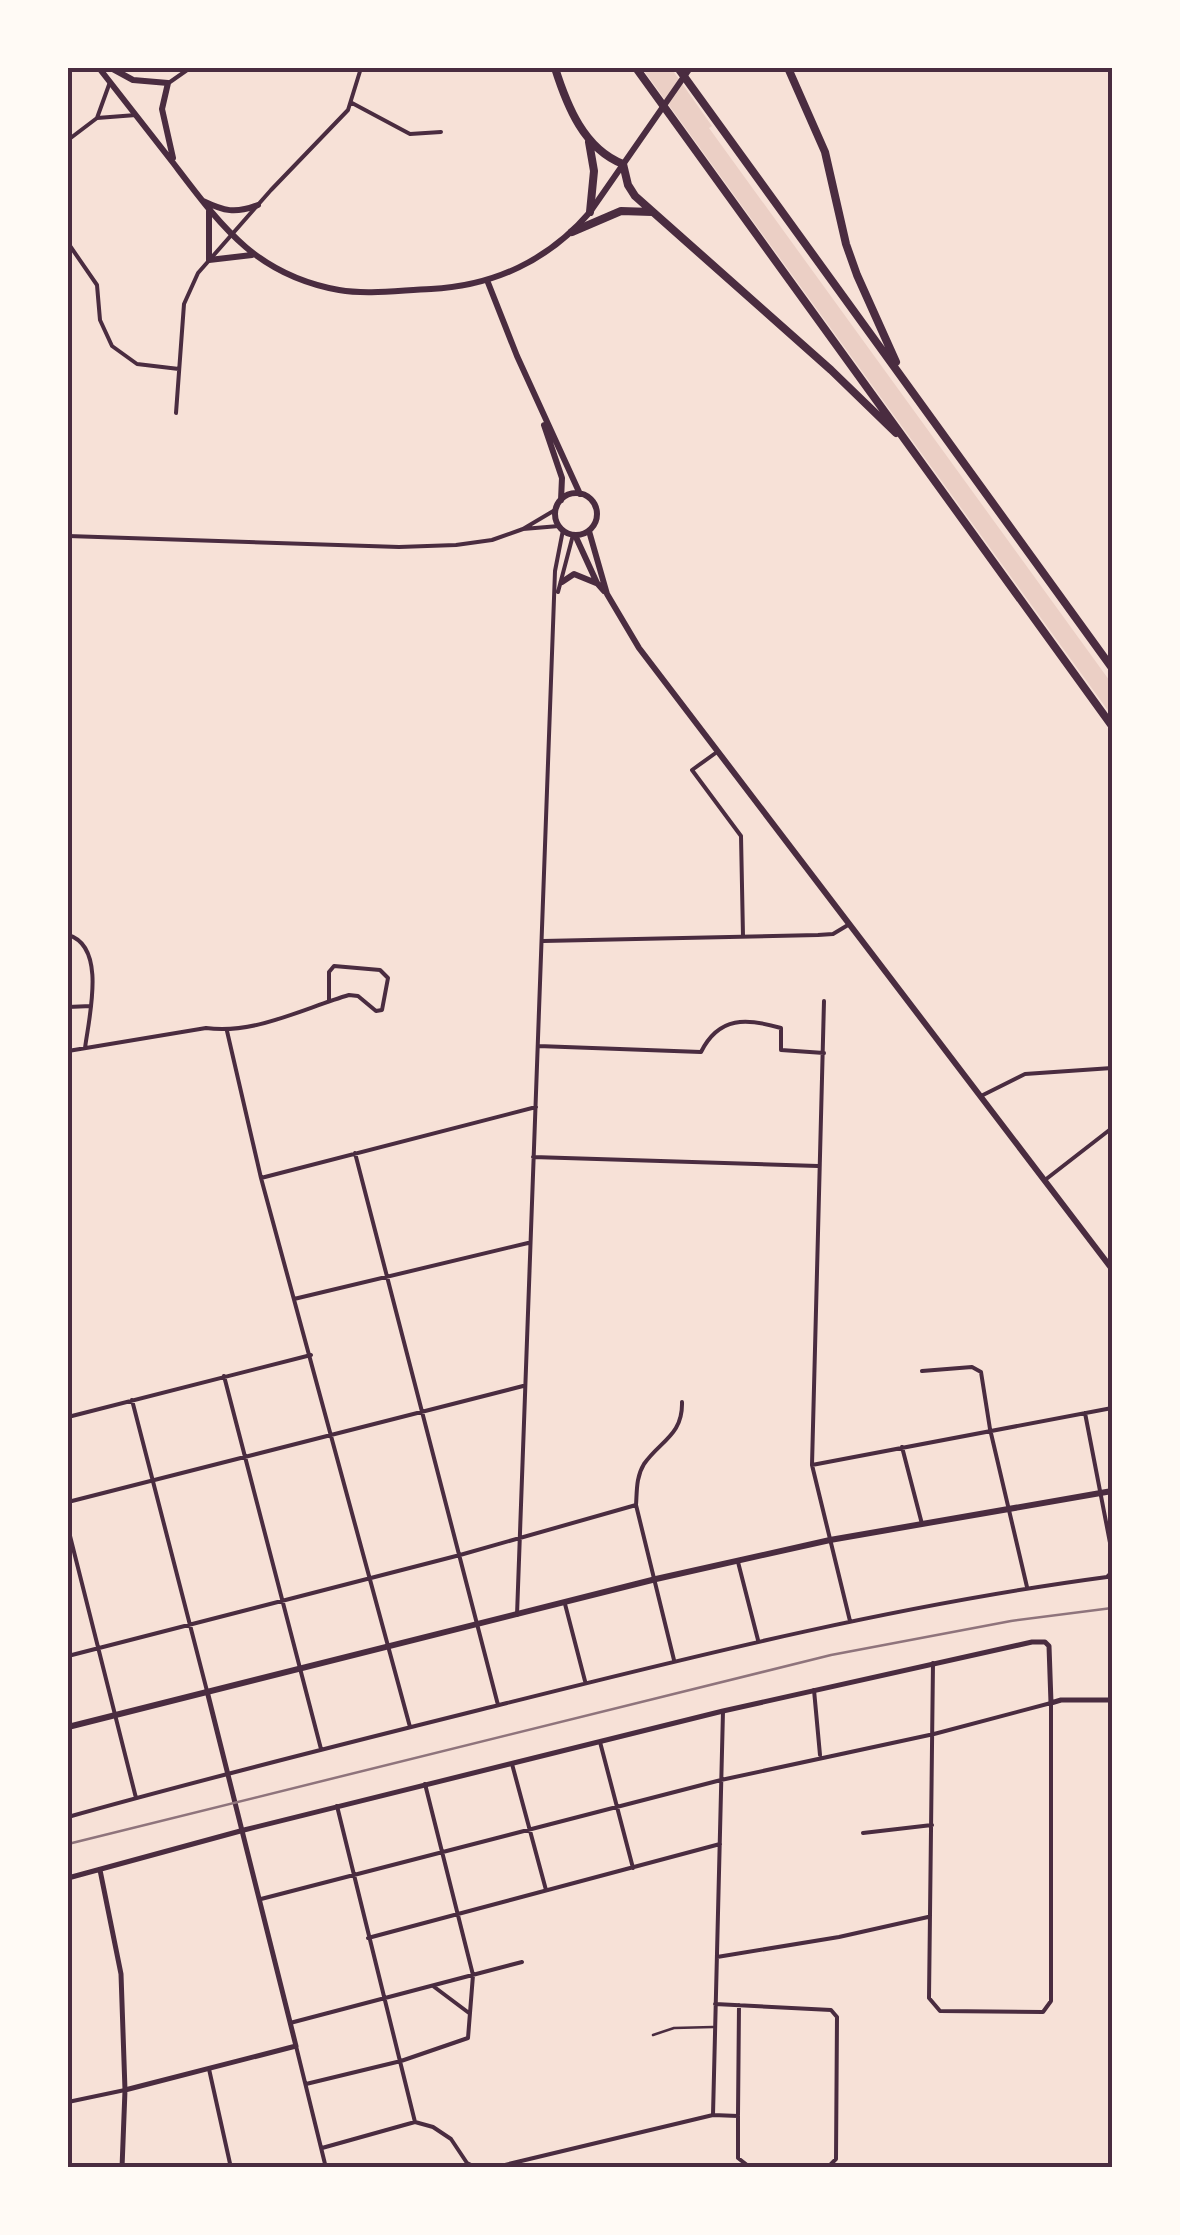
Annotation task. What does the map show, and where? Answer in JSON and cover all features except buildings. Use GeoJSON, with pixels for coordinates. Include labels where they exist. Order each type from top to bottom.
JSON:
{"type":"FeatureCollection","features":[{"type":"Feature","properties":{"kind":"highway"},"geometry":{"type":"LineString","coordinates":[[555,68],[588,138],[605,157],[623,164],[628,185],[652,212],[831,370],[913,450]]}},
{"type":"Feature","properties":{"kind":"highway"},"geometry":{"type":"LineString","coordinates":[[636,68],[1112,726]]}},
{"type":"Feature","properties":{"kind":"highway"},"geometry":{"type":"LineString","coordinates":[[678,68],[1112,668]]}},
{"type":"Feature","properties":{"kind":"highway"},"geometry":{"type":"LineString","coordinates":[[788,68],[825,152],[857,275],[904,380]]}},
{"type":"Feature","properties":{"kind":"highway"},"geometry":{"type":"LineString","coordinates":[[588,138],[594,171],[590,212]]}},
{"type":"Feature","properties":{"kind":"highway"},"geometry":{"type":"LineString","coordinates":[[572,232],[621,211],[652,212]]}},
{"type":"Feature","properties":{"kind":"main road"},"geometry":{"type":"LineString","coordinates":[[99,68],[209,211],[253,255],[282,273],[352,291],[440,288],[487,280],[530,262],[572,232],[590,212],[690,68]]}},
{"type":"Feature","properties":{"kind":"main road"},"geometry":{"type":"LineString","coordinates":[[111,68],[133,80],[168,83],[162,108],[174,164]]}},
{"type":"Feature","properties":{"kind":"main road"},"geometry":{"type":"LineString","coordinates":[[202,200],[228,212],[258,204]]}},
{"type":"Feature","properties":{"kind":"main road"},"geometry":{"type":"LineString","coordinates":[[209,211],[209,260],[253,255]]}},
{"type":"Feature","properties":{"kind":"main road"},"geometry":{"type":"LineString","coordinates":[[487,280],[558,465],[561,500]]}},
{"type":"Feature","properties":{"kind":"main road"},"geometry":{"type":"LineString","coordinates":[[530,386],[580,494],[594,505],[596,514],[589,530],[606,594]]}},
{"type":"Feature","properties":{"kind":"main road"},"geometry":{"type":"LineString","coordinates":[[580,494],[570,494],[555,510],[561,528],[574,535],[596,583],[639,648],[1112,1269]]}},
{"type":"Feature","properties":{"kind":"main road"},"geometry":{"type":"LineString","coordinates":[[574,535],[589,530]]}},
{"type":"Feature","properties":{"kind":"main road"},"geometry":{"type":"LineString","coordinates":[[562,582],[574,574],[596,583]]}},
{"type":"Feature","properties":{"kind":"main road"},"geometry":{"type":"LineString","coordinates":[[68,1727],[656,1579],[830,1540],[1112,1492]]}},
{"type":"Feature","properties":{"kind":"street"},"geometry":{"type":"LineString","coordinates":[[168,83],[190,68]]}},
{"type":"Feature","properties":{"kind":"street"},"geometry":{"type":"LineString","coordinates":[[176,413],[188,290],[258,204],[352,104],[362,68]]}},
{"type":"Feature","properties":{"kind":"street"},"geometry":{"type":"LineString","coordinates":[[98,118],[110,82]]}},
{"type":"Feature","properties":{"kind":"street"},"geometry":{"type":"LineString","coordinates":[[352,104],[410,134],[441,132]]}},
{"type":"Feature","properties":{"kind":"street"},"geometry":{"type":"LineString","coordinates":[[68,140],[98,118],[136,115]]}},
{"type":"Feature","properties":{"kind":"street"},"geometry":{"type":"LineString","coordinates":[[68,243],[97,285],[100,320],[112,346],[138,364],[179,369]]}},
{"type":"Feature","properties":{"kind":"street"},"geometry":{"type":"LineString","coordinates":[[68,536],[398,547],[456,545],[492,540],[523,529],[555,510]]}},
{"type":"Feature","properties":{"kind":"street"},"geometry":{"type":"LineString","coordinates":[[518,1614],[555,571],[561,528],[523,529]]}},
{"type":"Feature","properties":{"kind":"street"},"geometry":{"type":"LineString","coordinates":[[556,597],[574,535]]}},
{"type":"Feature","properties":{"kind":"street"},"geometry":{"type":"LineString","coordinates":[[717,752],[692,770],[740,836],[743,936]]}},
{"type":"Feature","properties":{"kind":"street"},"geometry":{"type":"LineString","coordinates":[[542,941],[833,934],[848,925]]}},
{"type":"Feature","properties":{"kind":"street"},"geometry":{"type":"LineString","coordinates":[[68,935],[90,954],[91,1006],[84,1050]]}},
{"type":"Feature","properties":{"kind":"street"},"geometry":{"type":"LineString","coordinates":[[68,1050],[206,1028],[227,1031],[349,994],[358,996],[376,1011],[382,1010],[388,978],[380,970],[334,966],[329,972],[329,1000]]}},
{"type":"Feature","properties":{"kind":"street"},"geometry":{"type":"LineString","coordinates":[[824,1001],[812,1465],[850,1621]]}},
{"type":"Feature","properties":{"kind":"street"},"geometry":{"type":"LineString","coordinates":[[68,1008],[91,1006]]}},
{"type":"Feature","properties":{"kind":"street"},"geometry":{"type":"LineString","coordinates":[[538,1046],[702,1052],[710,1034],[737,1021],[750,1021],[781,1028],[781,1050],[824,1053]]}},
{"type":"Feature","properties":{"kind":"street"},"geometry":{"type":"LineString","coordinates":[[227,1031],[261,1178],[410,1728]]}},
{"type":"Feature","properties":{"kind":"street"},"geometry":{"type":"LineString","coordinates":[[980,1096],[1025,1074],[1112,1068]]}},
{"type":"Feature","properties":{"kind":"street"},"geometry":{"type":"LineString","coordinates":[[261,1178],[536,1107]]}},
{"type":"Feature","properties":{"kind":"street"},"geometry":{"type":"LineString","coordinates":[[1044,1180],[1112,1128]]}},
{"type":"Feature","properties":{"kind":"street"},"geometry":{"type":"LineString","coordinates":[[356,1153],[498,1706]]}},
{"type":"Feature","properties":{"kind":"street"},"geometry":{"type":"LineString","coordinates":[[533,1156],[820,1166]]}},
{"type":"Feature","properties":{"kind":"street"},"geometry":{"type":"LineString","coordinates":[[294,1299],[530,1242]]}},
{"type":"Feature","properties":{"kind":"street"},"geometry":{"type":"LineString","coordinates":[[68,1417],[311,1355]]}},
{"type":"Feature","properties":{"kind":"street"},"geometry":{"type":"LineString","coordinates":[[922,1371],[972,1367],[980,1372],[1028,1587]]}},
{"type":"Feature","properties":{"kind":"street"},"geometry":{"type":"LineString","coordinates":[[224,1376],[321,1752]]}},
{"type":"Feature","properties":{"kind":"street"},"geometry":{"type":"LineString","coordinates":[[68,1502],[525,1385]]}},
{"type":"Feature","properties":{"kind":"street"},"geometry":{"type":"LineString","coordinates":[[132,1400],[262,1899],[326,2168]]}},
{"type":"Feature","properties":{"kind":"street"},"geometry":{"type":"LineString","coordinates":[[674,1660],[636,1505],[637,1480],[645,1462],[682,1418],[682,1402]]}},
{"type":"Feature","properties":{"kind":"street"},"geometry":{"type":"LineString","coordinates":[[812,1465],[1112,1408]]}},
{"type":"Feature","properties":{"kind":"street"},"geometry":{"type":"LineString","coordinates":[[1085,1412],[1112,1553]]}},
{"type":"Feature","properties":{"kind":"street"},"geometry":{"type":"LineString","coordinates":[[902,1447],[922,1524]]}},
{"type":"Feature","properties":{"kind":"street"},"geometry":{"type":"LineString","coordinates":[[68,1656],[460,1555],[636,1505]]}},
{"type":"Feature","properties":{"kind":"street"},"geometry":{"type":"LineString","coordinates":[[68,1528],[136,1798]]}},
{"type":"Feature","properties":{"kind":"street"},"geometry":{"type":"LineString","coordinates":[[737,1561],[758,1640]]}},
{"type":"Feature","properties":{"kind":"street"},"geometry":{"type":"LineString","coordinates":[[68,1817],[758,1640],[1028,1587],[1107,1577],[1112,1572]]}},
{"type":"Feature","properties":{"kind":"street"},"geometry":{"type":"LineString","coordinates":[[565,1602],[584,1682]]}},
{"type":"Feature","properties":{"kind":"street"},"geometry":{"type":"LineString","coordinates":[[68,1878],[337,1806],[723,1711],[933,1663],[1032,1642],[1048,1644],[1051,2001],[1043,2012],[940,2010],[929,1998],[933,1663]]}},
{"type":"Feature","properties":{"kind":"street"},"geometry":{"type":"LineString","coordinates":[[814,1690],[820,1757]]}},
{"type":"Feature","properties":{"kind":"street"},"geometry":{"type":"LineString","coordinates":[[262,1899],[722,1780],[934,1734],[1061,1700],[1112,1700]]}},
{"type":"Feature","properties":{"kind":"street"},"geometry":{"type":"LineString","coordinates":[[712,2115],[723,1711]]}},
{"type":"Feature","properties":{"kind":"street"},"geometry":{"type":"LineString","coordinates":[[600,1742],[633,1869]]}},
{"type":"Feature","properties":{"kind":"street"},"geometry":{"type":"LineString","coordinates":[[512,1764],[546,1892]]}},
{"type":"Feature","properties":{"kind":"street"},"geometry":{"type":"LineString","coordinates":[[306,2084],[400,2061],[468,2038],[473,1975],[424,1784]]}},
{"type":"Feature","properties":{"kind":"street"},"geometry":{"type":"LineString","coordinates":[[337,1806],[415,2122]]}},
{"type":"Feature","properties":{"kind":"street"},"geometry":{"type":"LineString","coordinates":[[863,1833],[932,1825]]}},
{"type":"Feature","properties":{"kind":"street"},"geometry":{"type":"LineString","coordinates":[[368,1938],[720,1844]]}},
{"type":"Feature","properties":{"kind":"street"},"geometry":{"type":"LineString","coordinates":[[100,1870],[121,1974],[126,2090],[122,2168]]}},
{"type":"Feature","properties":{"kind":"street"},"geometry":{"type":"LineString","coordinates":[[717,1957],[930,1917]]}},
{"type":"Feature","properties":{"kind":"street"},"geometry":{"type":"LineString","coordinates":[[290,2023],[522,1962]]}},
{"type":"Feature","properties":{"kind":"street"},"geometry":{"type":"LineString","coordinates":[[433,1986],[470,2014]]}},
{"type":"Feature","properties":{"kind":"street"},"geometry":{"type":"LineString","coordinates":[[715,2004],[739,2005],[831,2010],[837,2017],[836,2159],[829,2166],[747,2165],[738,2158],[739,2005]]}},
{"type":"Feature","properties":{"kind":"street"},"geometry":{"type":"LineString","coordinates":[[68,2102],[296,2046]]}},
{"type":"Feature","properties":{"kind":"street"},"geometry":{"type":"LineString","coordinates":[[209,2070],[231,2168]]}},
{"type":"Feature","properties":{"kind":"street"},"geometry":{"type":"LineString","coordinates":[[492,2168],[712,2115],[738,2116]]}},
{"type":"Feature","properties":{"kind":"street"},"geometry":{"type":"LineString","coordinates":[[322,2148],[415,2122],[433,2127],[451,2139],[467,2164],[478,2168]]}},
{"type":"Feature","properties":{"kind":"lane"},"geometry":{"type":"LineString","coordinates":[[653,2036],[674,2028],[714,2027]]}},
{"type":"Feature","properties":{"kind":"shaded area"},"geometry":{"type":"Polygon","coordinates":[[[642,68],[671,68],[712,126],[709,128],[1112,684],[1112,716],[642,68]]]}},
{"type":"Feature","properties":{"kind":"railway"},"geometry":{"type":"LineString","coordinates":[[68,1844],[831,1655],[1011,1621],[1112,1608]]}}]}
